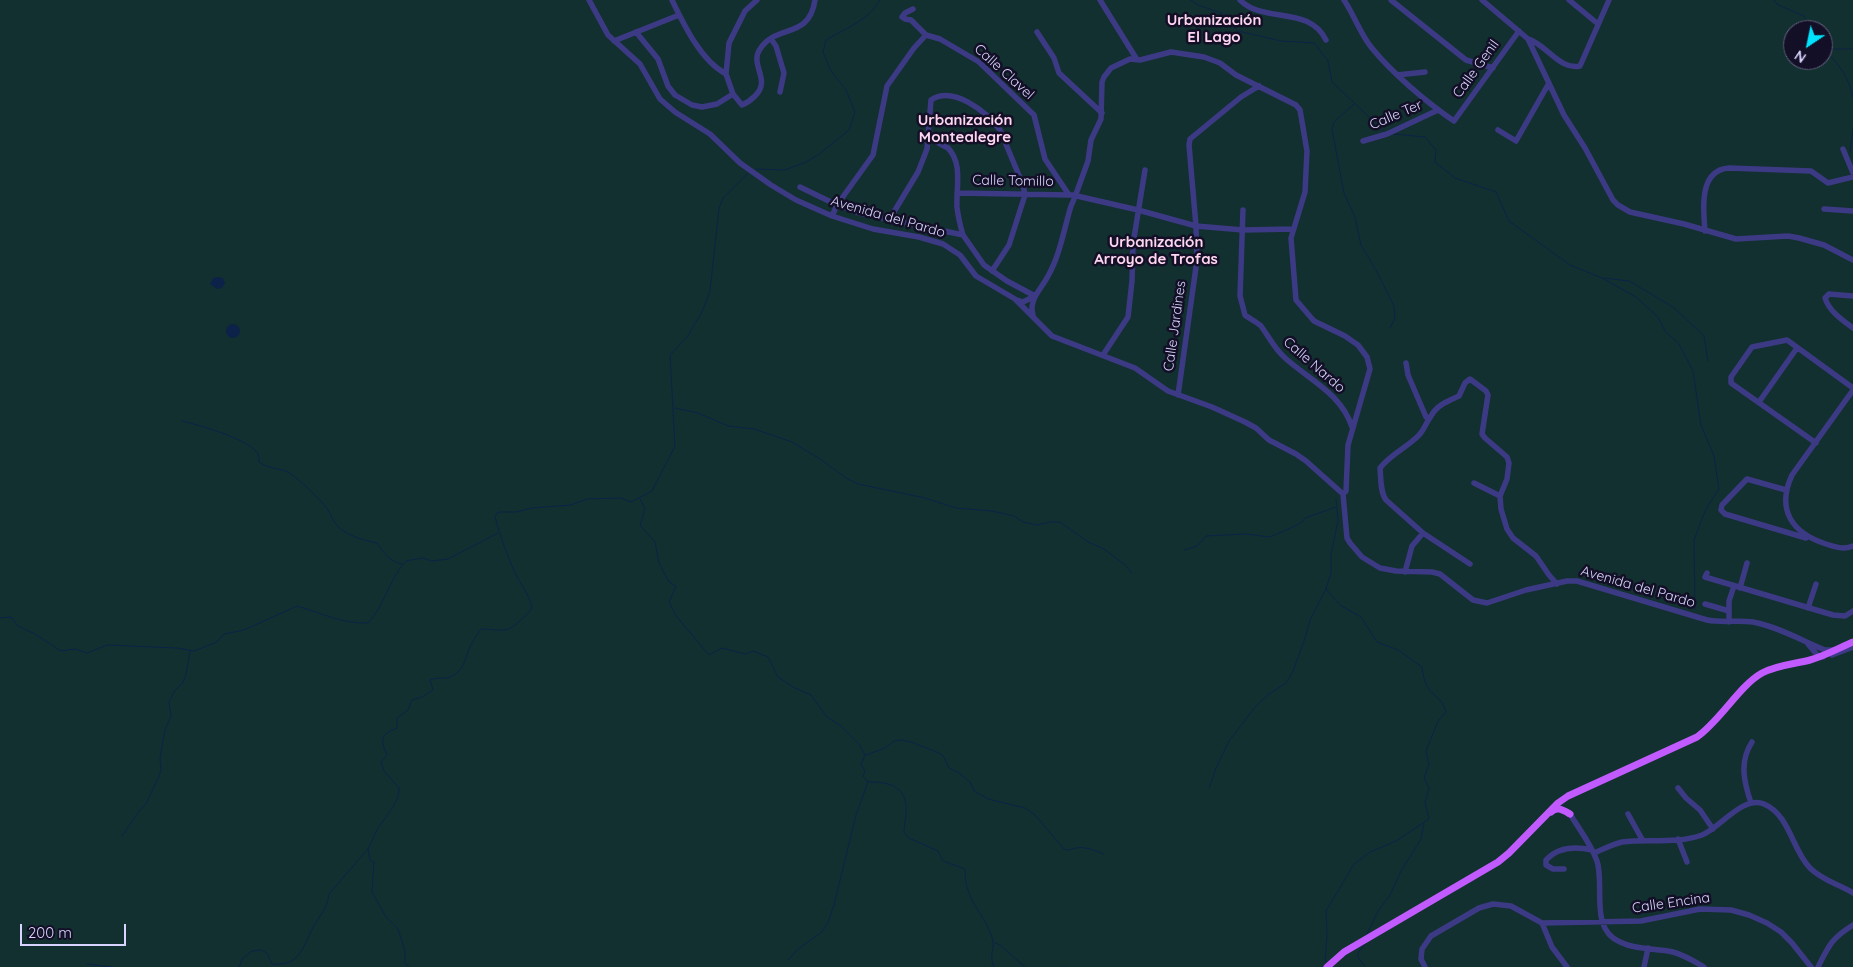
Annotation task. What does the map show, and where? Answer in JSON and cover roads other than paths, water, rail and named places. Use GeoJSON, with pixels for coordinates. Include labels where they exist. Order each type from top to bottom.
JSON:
{"type":"FeatureCollection","features":[{"type":"Feature","properties":{"kind":"main road"},"geometry":{"type":"LineString","coordinates":[[1750,683],[1773,672],[1813,664],[1853,646]]}},
{"type":"Feature","properties":{"kind":"main road"},"geometry":{"type":"LineString","coordinates":[[1327,967],[1344,952],[1498,862],[1536,825],[1561,806],[1568,796],[1697,737],[1762,673],[1772,668],[1810,660],[1816,654],[1853,646]]}},
{"type":"Feature","properties":{"kind":"main road"},"geometry":{"type":"LineString","coordinates":[[1561,806],[1570,814]]}},
{"type":"Feature","properties":{"kind":"street","name":"Avenida del Pardo"},"geometry":{"type":"LineString","coordinates":[[589,0],[604,30],[640,64],[654,91],[668,106],[710,134],[740,162],[771,185],[796,200],[843,220],[873,229],[919,237],[943,244],[960,256],[976,276],[1015,299],[1030,304],[1048,332],[1058,339],[1135,368],[1160,387],[1212,407],[1250,425],[1269,440],[1306,461],[1343,494],[1347,538],[1362,558],[1380,568],[1440,574],[1466,596],[1487,603],[1526,590],[1577,581],[1719,622],[1764,625],[1825,650]]}},
{"type":"Feature","properties":{"kind":"street"},"geometry":{"type":"LineString","coordinates":[[672,0],[690,35],[716,68],[726,74]]}},
{"type":"Feature","properties":{"kind":"street"},"geometry":{"type":"LineString","coordinates":[[757,0],[746,11],[729,42],[726,74],[733,94],[742,105],[748,103],[761,88],[762,80],[757,62],[758,53],[762,46],[771,39],[806,23],[811,17],[815,0]]}},
{"type":"Feature","properties":{"kind":"street"},"geometry":{"type":"LineString","coordinates":[[1100,0],[1136,58]]}},
{"type":"Feature","properties":{"kind":"street"},"geometry":{"type":"LineString","coordinates":[[1240,0],[1252,8],[1312,23],[1322,31],[1326,40]]}},
{"type":"Feature","properties":{"kind":"street"},"geometry":{"type":"LineString","coordinates":[[1344,0],[1370,45],[1397,75],[1438,110]]}},
{"type":"Feature","properties":{"kind":"street"},"geometry":{"type":"LineString","coordinates":[[1392,0],[1466,60],[1493,68]]}},
{"type":"Feature","properties":{"kind":"street"},"geometry":{"type":"LineString","coordinates":[[1482,0],[1528,39],[1537,43],[1566,65],[1576,67],[1582,63],[1609,0]]}},
{"type":"Feature","properties":{"kind":"street"},"geometry":{"type":"LineString","coordinates":[[1569,0],[1598,24]]}},
{"type":"Feature","properties":{"kind":"street","name":"Calle Clavel"},"geometry":{"type":"LineString","coordinates":[[913,9],[904,13],[902,17],[906,20],[911,20],[926,35],[940,39],[979,62],[1034,115],[1045,159],[1074,195]]}},
{"type":"Feature","properties":{"kind":"street"},"geometry":{"type":"LineString","coordinates":[[614,41],[679,15]]}},
{"type":"Feature","properties":{"kind":"street","name":"Calle Genil"},"geometry":{"type":"LineString","coordinates":[[1438,110],[1454,122],[1519,31]]}},
{"type":"Feature","properties":{"kind":"street"},"geometry":{"type":"LineString","coordinates":[[636,32],[658,59],[668,86],[675,95],[692,105],[702,107],[717,104],[733,94]]}},
{"type":"Feature","properties":{"kind":"street"},"geometry":{"type":"LineString","coordinates":[[1037,32],[1054,58],[1059,73],[1102,113]]}},
{"type":"Feature","properties":{"kind":"street"},"geometry":{"type":"LineString","coordinates":[[832,216],[836,207],[873,155],[887,86],[914,48],[926,35]]}},
{"type":"Feature","properties":{"kind":"street"},"geometry":{"type":"LineString","coordinates":[[771,39],[776,46],[784,72],[780,92]]}},
{"type":"Feature","properties":{"kind":"street"},"geometry":{"type":"LineString","coordinates":[[1528,39],[1564,115],[1618,205],[1630,212],[1684,224],[1736,239],[1788,236],[1799,238],[1824,245],[1853,260]]}},
{"type":"Feature","properties":{"kind":"street"},"geometry":{"type":"LineString","coordinates":[[1030,304],[1048,276],[1054,262],[1074,195],[1088,161],[1089,145],[1100,124],[1104,77],[1111,68],[1136,58],[1140,60],[1171,52],[1204,58],[1220,63],[1236,75],[1296,105],[1300,110],[1307,152],[1305,192],[1290,238],[1296,300],[1314,321],[1346,336],[1358,345],[1367,357],[1370,369],[1348,445],[1346,491],[1343,494]]}},
{"type":"Feature","properties":{"kind":"street"},"geometry":{"type":"LineString","coordinates":[[1397,75],[1425,72]]}},
{"type":"Feature","properties":{"kind":"street"},"geometry":{"type":"LineString","coordinates":[[1498,130],[1516,141],[1549,83]]}},
{"type":"Feature","properties":{"kind":"street","name":"Calle Jardines"},"geometry":{"type":"LineString","coordinates":[[1178,395],[1197,260],[1190,139],[1241,97],[1259,86]]}},
{"type":"Feature","properties":{"kind":"street"},"geometry":{"type":"LineString","coordinates":[[889,220],[918,172],[927,149],[930,106],[933,98],[953,96],[967,102],[995,122],[1000,130],[1023,185],[1025,195],[1009,245],[992,271]]}},
{"type":"Feature","properties":{"kind":"street","name":"Calle Ter"},"geometry":{"type":"LineString","coordinates":[[1363,141],[1387,134],[1438,110]]}},
{"type":"Feature","properties":{"kind":"street"},"geometry":{"type":"LineString","coordinates":[[929,135],[948,148],[954,155],[957,163],[957,207],[963,235],[984,265],[1036,296]]}},
{"type":"Feature","properties":{"kind":"street"},"geometry":{"type":"LineString","coordinates":[[1843,150],[1853,173]]}},
{"type":"Feature","properties":{"kind":"street"},"geometry":{"type":"LineString","coordinates":[[1705,230],[1706,184],[1711,176],[1724,168],[1811,172],[1828,183],[1853,177]]}},
{"type":"Feature","properties":{"kind":"street"},"geometry":{"type":"LineString","coordinates":[[1103,355],[1128,317],[1132,281],[1133,244],[1146,170]]}},
{"type":"Feature","properties":{"kind":"street"},"geometry":{"type":"LineString","coordinates":[[800,187],[836,207],[963,235]]}},
{"type":"Feature","properties":{"kind":"street","name":"Calle Tomillo"},"geometry":{"type":"LineString","coordinates":[[957,193],[1074,195]]}},
{"type":"Feature","properties":{"kind":"street"},"geometry":{"type":"LineString","coordinates":[[1074,195],[1196,226],[1243,230],[1293,228]]}},
{"type":"Feature","properties":{"kind":"street"},"geometry":{"type":"LineString","coordinates":[[818,210],[829,211],[836,207]]}},
{"type":"Feature","properties":{"kind":"street"},"geometry":{"type":"LineString","coordinates":[[836,207],[837,215],[843,220]]}},
{"type":"Feature","properties":{"kind":"street"},"geometry":{"type":"LineString","coordinates":[[1824,209],[1853,211]]}},
{"type":"Feature","properties":{"kind":"street","name":"Calle Nardo"},"geometry":{"type":"LineString","coordinates":[[1243,210],[1240,296],[1245,315],[1260,325],[1284,358],[1337,399],[1348,415],[1352,428]]}},
{"type":"Feature","properties":{"kind":"street"},"geometry":{"type":"LineString","coordinates":[[1853,296],[1829,294],[1825,298],[1837,315],[1853,328]]}},
{"type":"Feature","properties":{"kind":"street"},"geometry":{"type":"LineString","coordinates":[[1811,539],[1795,526],[1786,507],[1786,490],[1792,475],[1816,443],[1853,389],[1787,340],[1752,347],[1731,377],[1731,383],[1816,443]]}},
{"type":"Feature","properties":{"kind":"street"},"geometry":{"type":"LineString","coordinates":[[1759,402],[1797,348]]}},
{"type":"Feature","properties":{"kind":"street"},"geometry":{"type":"LineString","coordinates":[[1406,363],[1408,375],[1429,419]]}},
{"type":"Feature","properties":{"kind":"street"},"geometry":{"type":"LineString","coordinates":[[1470,564],[1423,533],[1384,497],[1380,468],[1387,460],[1417,438],[1424,430],[1432,413],[1445,402],[1459,396],[1464,382],[1469,379],[1486,391],[1488,400],[1482,434],[1507,457],[1509,463],[1507,479],[1500,496],[1500,509],[1507,529],[1513,538],[1536,556],[1557,584]]}},
{"type":"Feature","properties":{"kind":"street"},"geometry":{"type":"LineString","coordinates":[[1786,490],[1747,479],[1722,505],[1721,510],[1725,514],[1842,548],[1853,546]]}},
{"type":"Feature","properties":{"kind":"street"},"geometry":{"type":"LineString","coordinates":[[1474,483],[1500,496]]}},
{"type":"Feature","properties":{"kind":"street"},"geometry":{"type":"LineString","coordinates":[[1788,533],[1795,526]]}},
{"type":"Feature","properties":{"kind":"street"},"geometry":{"type":"LineString","coordinates":[[1405,572],[1412,546],[1423,533]]}},
{"type":"Feature","properties":{"kind":"street"},"geometry":{"type":"LineString","coordinates":[[1729,622],[1729,601],[1747,563]]}},
{"type":"Feature","properties":{"kind":"street"},"geometry":{"type":"LineString","coordinates":[[1707,573],[1706,577],[1832,615],[1845,616],[1853,611]]}},
{"type":"Feature","properties":{"kind":"street"},"geometry":{"type":"LineString","coordinates":[[1549,575],[1549,585]]}},
{"type":"Feature","properties":{"kind":"street"},"geometry":{"type":"LineString","coordinates":[[1808,608],[1816,584]]}},
{"type":"Feature","properties":{"kind":"street","name":"Avenida del Pardo"},"geometry":{"type":"LineString","coordinates":[[1705,604],[1729,613],[1741,622]]}},
{"type":"Feature","properties":{"kind":"street"},"geometry":{"type":"LineString","coordinates":[[1719,622],[1729,613]]}},
{"type":"Feature","properties":{"kind":"street"},"geometry":{"type":"LineString","coordinates":[[1804,641],[1816,654],[1824,657],[1853,646]]}},
{"type":"Feature","properties":{"kind":"street"},"geometry":{"type":"LineString","coordinates":[[1816,654],[1819,649],[1836,650]]}},
{"type":"Feature","properties":{"kind":"street"},"geometry":{"type":"LineString","coordinates":[[1751,803],[1743,766],[1752,742]]}},
{"type":"Feature","properties":{"kind":"street"},"geometry":{"type":"LineString","coordinates":[[1678,788],[1700,810],[1713,829]]}},
{"type":"Feature","properties":{"kind":"street"},"geometry":{"type":"LineString","coordinates":[[1564,869],[1549,868],[1546,865],[1546,860],[1567,848],[1593,852],[1620,842],[1678,839],[1703,834],[1751,803],[1766,805],[1778,814],[1810,868],[1824,878],[1853,893]]}},
{"type":"Feature","properties":{"kind":"street"},"geometry":{"type":"LineString","coordinates":[[1570,814],[1593,852],[1599,869],[1600,910],[1603,923],[1608,932],[1620,943],[1673,952],[1704,967]]}},
{"type":"Feature","properties":{"kind":"street"},"geometry":{"type":"LineString","coordinates":[[1628,814],[1643,841]]}},
{"type":"Feature","properties":{"kind":"street"},"geometry":{"type":"LineString","coordinates":[[1678,839],[1686,862]]}},
{"type":"Feature","properties":{"kind":"street"},"geometry":{"type":"LineString","coordinates":[[1425,967],[1421,954],[1422,948],[1428,939],[1487,905],[1506,904],[1542,923],[1552,947],[1567,967]]}},
{"type":"Feature","properties":{"kind":"street","name":"Calle Encina"},"geometry":{"type":"LineString","coordinates":[[1542,923],[1641,921],[1700,908],[1731,910],[1749,915],[1781,932],[1811,967]]}},
{"type":"Feature","properties":{"kind":"street"},"geometry":{"type":"LineString","coordinates":[[1818,967],[1828,946],[1838,934],[1853,925]]}},
{"type":"Feature","properties":{"kind":"street"},"geometry":{"type":"LineString","coordinates":[[1644,967],[1648,948]]}},
{"type":"Feature","properties":{"kind":"water"},"geometry":{"type":"Polygon","coordinates":[[[213,278],[223,278],[225,283],[222,288],[217,289],[210,284],[213,278]]]}},
{"type":"Feature","properties":{"kind":"water"},"geometry":{"type":"Polygon","coordinates":[[[233,324],[238,326],[240,331],[238,336],[233,338],[228,336],[226,331],[228,326],[233,324]]]}},
{"type":"Feature","properties":{"kind":"waterway"},"geometry":{"type":"LineString","coordinates":[[756,169],[785,170],[806,162],[818,155],[849,130],[855,112],[846,90],[831,71],[823,52],[826,40],[863,19],[876,7],[880,0]]}},
{"type":"Feature","properties":{"kind":"waterway"},"geometry":{"type":"LineString","coordinates":[[1191,0],[1198,5],[1221,13],[1238,31],[1281,41],[1314,43],[1328,61],[1332,82],[1385,132]]}},
{"type":"Feature","properties":{"kind":"waterway"},"geometry":{"type":"LineString","coordinates":[[1774,0],[1778,5],[1804,16],[1805,20]]}},
{"type":"Feature","properties":{"kind":"waterway"},"geometry":{"type":"LineString","coordinates":[[1833,49],[1853,49]]}},
{"type":"Feature","properties":{"kind":"waterway"},"geometry":{"type":"LineString","coordinates":[[1833,59],[1843,71],[1853,98]]}},
{"type":"Feature","properties":{"kind":"waterway"},"geometry":{"type":"LineString","coordinates":[[1354,104],[1334,122],[1332,130],[1344,193],[1355,217],[1361,245],[1394,306],[1395,318],[1390,328]]}},
{"type":"Feature","properties":{"kind":"waterway"},"geometry":{"type":"LineString","coordinates":[[1850,152],[1853,129]]}},
{"type":"Feature","properties":{"kind":"waterway"},"geometry":{"type":"LineString","coordinates":[[1394,134],[1425,137],[1436,150],[1435,162],[1455,178],[1496,192],[1509,221],[1570,265],[1602,278],[1636,297],[1658,317],[1665,331],[1679,344],[1693,371],[1701,425],[1714,456],[1719,489],[1706,509],[1694,540],[1695,609]]}},
{"type":"Feature","properties":{"kind":"waterway"},"geometry":{"type":"LineString","coordinates":[[239,967],[242,959],[252,951],[261,950],[267,953],[272,964],[282,964],[296,958],[304,947],[325,907],[329,894],[368,849],[378,828],[398,797],[399,788],[384,771],[381,762],[387,755],[383,745],[385,735],[397,728],[397,718],[408,710],[412,700],[422,697],[433,690],[430,680],[450,677],[458,672],[463,665],[471,644],[481,629],[502,630],[511,628],[532,608],[504,545],[495,517],[498,512],[517,512],[532,508],[571,505],[587,499],[621,498],[631,502],[652,491],[675,446],[670,355],[687,337],[702,312],[710,291],[719,208],[723,198],[748,173]]}},
{"type":"Feature","properties":{"kind":"waterway"},"geometry":{"type":"LineString","coordinates":[[1604,278],[1629,281],[1673,307],[1704,336],[1708,361]]}},
{"type":"Feature","properties":{"kind":"waterway"},"geometry":{"type":"LineString","coordinates":[[675,408],[698,413],[728,426],[754,429],[792,442],[858,484],[925,498],[956,508],[992,511],[1014,516],[1023,522],[1037,525],[1060,522],[1088,542],[1104,549],[1125,565],[1132,573]]}},
{"type":"Feature","properties":{"kind":"waterway"},"geometry":{"type":"LineString","coordinates":[[182,421],[223,433],[253,448],[258,454],[259,462],[263,465],[283,470],[305,485],[325,506],[341,529],[353,536],[377,543],[390,559],[402,564]]}},
{"type":"Feature","properties":{"kind":"waterway"},"geometry":{"type":"LineString","coordinates":[[640,499],[645,509],[640,525],[655,542],[659,563],[669,582],[676,586],[669,602],[676,616],[709,655],[722,648],[745,654],[753,651],[768,657],[778,677],[793,687],[811,695],[827,717],[841,726],[859,744],[865,755],[861,764],[865,771],[863,776],[868,782],[890,785],[903,794],[906,808],[904,833],[909,838],[938,851],[943,861],[965,869],[971,897],[992,937],[992,962],[994,967]]}},
{"type":"Feature","properties":{"kind":"waterway"},"geometry":{"type":"LineString","coordinates":[[1209,788],[1229,741],[1256,706],[1269,694],[1286,683],[1293,671],[1310,620],[1326,589],[1331,573],[1331,554],[1338,521],[1336,499]]}},
{"type":"Feature","properties":{"kind":"waterway"},"geometry":{"type":"LineString","coordinates":[[1184,550],[1197,546],[1206,536],[1246,534],[1270,537],[1295,526],[1305,518],[1336,507]]}},
{"type":"Feature","properties":{"kind":"waterway"},"geometry":{"type":"LineString","coordinates":[[0,618],[11,617],[18,626],[35,634],[61,651],[75,649],[87,653],[107,645],[177,648],[194,651],[217,642],[224,634],[244,630],[297,606],[341,620],[368,623],[379,608],[395,576],[406,561],[422,558],[432,561],[448,559],[498,533]]}},
{"type":"Feature","properties":{"kind":"waterway"},"geometry":{"type":"LineString","coordinates":[[1326,589],[1340,605],[1361,617],[1377,642],[1398,650],[1422,667],[1428,688],[1444,706],[1446,712],[1438,721],[1426,751],[1429,764],[1424,778],[1429,788],[1425,802],[1429,819],[1396,841],[1370,852],[1354,864],[1326,911],[1325,961],[1327,962]]}},
{"type":"Feature","properties":{"kind":"waterway"},"geometry":{"type":"LineString","coordinates":[[122,836],[146,804],[159,776],[165,730],[171,716],[169,702],[186,675],[190,651]]}},
{"type":"Feature","properties":{"kind":"waterway"},"geometry":{"type":"LineString","coordinates":[[866,755],[885,748],[894,741],[902,740],[939,753],[944,757],[949,768],[970,782],[974,791],[988,799],[1025,808],[1035,815],[1064,849],[1083,848],[1104,854]]}},
{"type":"Feature","properties":{"kind":"waterway"},"geometry":{"type":"LineString","coordinates":[[788,960],[798,949],[822,932],[828,922],[834,905],[856,815],[868,782]]}},
{"type":"Feature","properties":{"kind":"waterway"},"geometry":{"type":"LineString","coordinates":[[1367,934],[1378,911],[1390,895],[1401,871],[1421,839],[1424,824]]}},
{"type":"Feature","properties":{"kind":"waterway"},"geometry":{"type":"LineString","coordinates":[[368,849],[370,860],[374,862],[372,892],[386,917],[397,928],[405,951],[405,963],[409,967]]}},
{"type":"Feature","properties":{"kind":"waterway"},"geometry":{"type":"LineString","coordinates":[[995,943],[1000,945],[1025,967]]}},
{"type":"Feature","properties":{"kind":"waterway"},"geometry":{"type":"LineString","coordinates":[[1365,967],[1358,957],[1358,953],[1366,943]]}},
{"type":"Feature","properties":{"kind":"waterway"},"geometry":{"type":"LineString","coordinates":[[87,964],[112,967]]}},
{"type":"Feature","properties":{"kind":"district","name":"Urbanización El Lago"},"geometry":{"type":"Point","coordinates":[1214,28]}},
{"type":"Feature","properties":{"kind":"district","name":"Urbanización Montealegre"},"geometry":{"type":"Point","coordinates":[965,128]}},
{"type":"Feature","properties":{"kind":"district","name":"Urbanización Arroyo de Trofas"},"geometry":{"type":"Point","coordinates":[1156,250]}}]}
